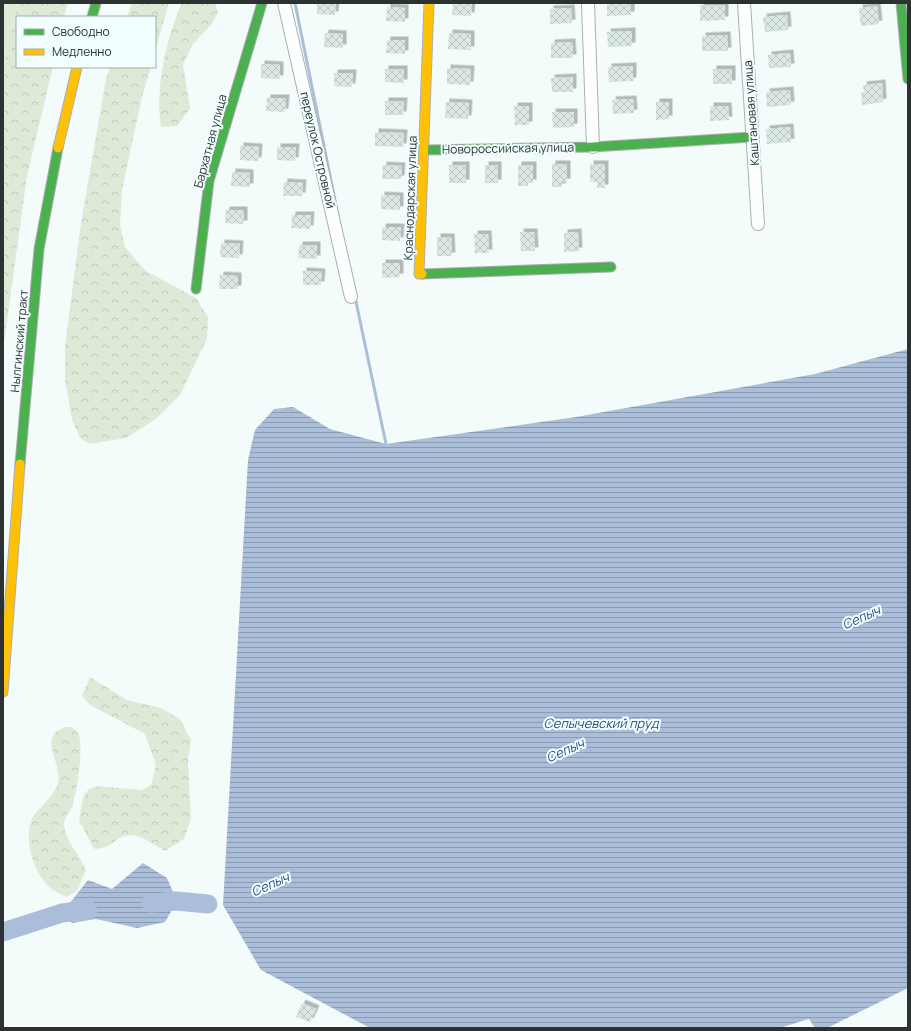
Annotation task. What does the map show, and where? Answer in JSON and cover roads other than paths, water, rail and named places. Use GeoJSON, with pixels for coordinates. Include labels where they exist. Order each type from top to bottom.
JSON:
{"type":"FeatureCollection","features":[{"type":"Feature","properties":{"kind":"street"},"geometry":{"type":"LineString","coordinates":[[92,16],[96,3]]}},
{"type":"Feature","properties":{"kind":"street","name":"Бархатная улица"},"geometry":{"type":"LineString","coordinates":[[196,289],[209,181],[262,3]]}},
{"type":"Feature","properties":{"kind":"street","name":"переулок Островной"},"geometry":{"type":"LineString","coordinates":[[284,3],[351,297]]}},
{"type":"Feature","properties":{"kind":"street","name":"Краснодарская улица"},"geometry":{"type":"LineString","coordinates":[[429,3],[419,274],[611,267]]}},
{"type":"Feature","properties":{"kind":"street"},"geometry":{"type":"LineString","coordinates":[[588,3],[593,147]]}},
{"type":"Feature","properties":{"kind":"street","name":"Каштановая улица"},"geometry":{"type":"LineString","coordinates":[[744,3],[758,224]]}},
{"type":"Feature","properties":{"kind":"street"},"geometry":{"type":"LineString","coordinates":[[900,3],[908,79]]}},
{"type":"Feature","properties":{"kind":"street","name":"Нылгинский тракт"},"geometry":{"type":"LineString","coordinates":[[3,692],[17,501],[39,249],[58,149],[77,68]]}},
{"type":"Feature","properties":{"kind":"street","name":"Новороссийская улица"},"geometry":{"type":"LineString","coordinates":[[424,150],[593,147],[752,137]]}},
{"type":"Feature","properties":{"kind":"water","name":"Сепычевский пруд"},"geometry":{"type":"Polygon","coordinates":[[[908,349],[908,988],[827,1028],[815,1028],[809,1019],[779,1028],[370,1028],[261,970],[223,905],[248,460],[255,430],[274,409],[293,407],[330,429],[386,444],[576,417],[815,374],[908,349]]]}},
{"type":"Feature","properties":{"kind":"water"},"geometry":{"type":"Polygon","coordinates":[[[143,863],[167,878],[177,901],[165,922],[137,928],[96,919],[72,923],[62,913],[88,880],[112,889],[143,863]]]}},
{"type":"Feature","properties":{"kind":"waterway"},"geometry":{"type":"LineString","coordinates":[[295,3],[338,215]]}},
{"type":"Feature","properties":{"kind":"waterway"},"geometry":{"type":"LineString","coordinates":[[355,297],[386,444]]}},
{"type":"Feature","properties":{"kind":"waterway","name":"Сепыч"},"geometry":{"type":"LineString","coordinates":[[151,903],[176,901],[208,904]]}},
{"type":"Feature","properties":{"kind":"waterway","name":"Сепыч"},"geometry":{"type":"LineString","coordinates":[[3,932],[62,913],[88,910]]}}]}
